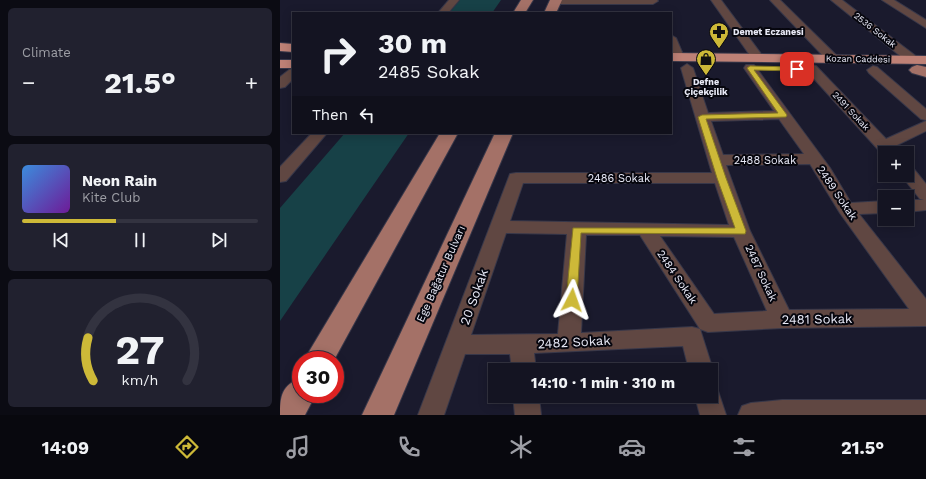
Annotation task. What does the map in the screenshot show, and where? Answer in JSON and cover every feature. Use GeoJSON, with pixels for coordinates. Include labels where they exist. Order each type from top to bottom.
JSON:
{"type":"FeatureCollection","features":[{"type":"Feature","properties":{"kind":"highway"},"geometry":{"type":"LineString","coordinates":[[280,46],[292,47]]}},
{"type":"Feature","properties":{"kind":"highway","name":"Kozan Caddesi"},"geometry":{"type":"LineString","coordinates":[[677,62],[754,63],[833,59],[920,64]]}},
{"type":"Feature","properties":{"kind":"highway","name":"Kozan Caddesi"},"geometry":{"type":"LineString","coordinates":[[754,63],[812,69],[873,70],[920,64]]}},
{"type":"Feature","properties":{"kind":"highway"},"geometry":{"type":"LineString","coordinates":[[280,64],[292,64]]}},
{"type":"Feature","properties":{"kind":"main road"},"geometry":{"type":"LineString","coordinates":[[520,12],[526,0]]}},
{"type":"Feature","properties":{"kind":"main road"},"geometry":{"type":"LineString","coordinates":[[550,12],[556,0]]}},
{"type":"Feature","properties":{"kind":"main road"},"geometry":{"type":"LineString","coordinates":[[325,351],[448,134]]}},
{"type":"Feature","properties":{"kind":"main road","name":"Ege Bağatur Bulvarı"},"geometry":{"type":"LineString","coordinates":[[378,415],[504,134]]}},
{"type":"Feature","properties":{"kind":"main road"},"geometry":{"type":"LineString","coordinates":[[288,415],[295,403]]}},
{"type":"Feature","properties":{"kind":"street"},"geometry":{"type":"LineString","coordinates":[[444,12],[454,0]]}},
{"type":"Feature","properties":{"kind":"street"},"geometry":{"type":"LineString","coordinates":[[556,0],[654,3]]}},
{"type":"Feature","properties":{"kind":"street","name":"2489 Sokak"},"geometry":{"type":"LineString","coordinates":[[716,0],[783,115],[814,159],[846,209],[926,316]]}},
{"type":"Feature","properties":{"kind":"street"},"geometry":{"type":"LineString","coordinates":[[775,0],[833,59]]}},
{"type":"Feature","properties":{"kind":"street","name":"2536 Sokak"},"geometry":{"type":"LineString","coordinates":[[836,0],[920,64]]}},
{"type":"Feature","properties":{"kind":"street"},"geometry":{"type":"LineString","coordinates":[[887,0],[926,25]]}},
{"type":"Feature","properties":{"kind":"street","name":"2487 Sokak"},"geometry":{"type":"LineString","coordinates":[[672,42],[677,62],[702,117],[741,231],[782,319]]}},
{"type":"Feature","properties":{"kind":"street","name":"2491 Sokak"},"geometry":{"type":"LineString","coordinates":[[812,69],[883,146]]}},
{"type":"Feature","properties":{"kind":"street"},"geometry":{"type":"LineString","coordinates":[[873,70],[926,116]]}},
{"type":"Feature","properties":{"kind":"street"},"geometry":{"type":"LineString","coordinates":[[280,84],[292,74]]}},
{"type":"Feature","properties":{"kind":"street"},"geometry":{"type":"LineString","coordinates":[[702,117],[783,115]]}},
{"type":"Feature","properties":{"kind":"street"},"geometry":{"type":"LineString","coordinates":[[893,146],[926,125]]}},
{"type":"Feature","properties":{"kind":"street"},"geometry":{"type":"LineString","coordinates":[[280,177],[319,134]]}},
{"type":"Feature","properties":{"kind":"street","name":"2488 Sokak"},"geometry":{"type":"LineString","coordinates":[[716,160],[814,159]]}},
{"type":"Feature","properties":{"kind":"street","name":"2486 Sokak"},"geometry":{"type":"LineString","coordinates":[[516,178],[722,178]]}},
{"type":"Feature","properties":{"kind":"street","name":"20 Sokak"},"geometry":{"type":"LineString","coordinates":[[431,415],[516,178]]}},
{"type":"Feature","properties":{"kind":"street"},"geometry":{"type":"LineString","coordinates":[[914,180],[926,195]]}},
{"type":"Feature","properties":{"kind":"street"},"geometry":{"type":"LineString","coordinates":[[914,206],[926,205]]}},
{"type":"Feature","properties":{"kind":"street"},"geometry":{"type":"LineString","coordinates":[[846,209],[878,207]]}},
{"type":"Feature","properties":{"kind":"street"},"geometry":{"type":"LineString","coordinates":[[499,227],[577,230],[741,231]]}},
{"type":"Feature","properties":{"kind":"street"},"geometry":{"type":"LineString","coordinates":[[569,342],[577,230]]}},
{"type":"Feature","properties":{"kind":"street","name":"2484 Sokak"},"geometry":{"type":"LineString","coordinates":[[647,230],[700,329],[701,363]]}},
{"type":"Feature","properties":{"kind":"street","name":"2481 Sokak"},"geometry":{"type":"LineString","coordinates":[[700,329],[782,319],[926,316]]}},
{"type":"Feature","properties":{"kind":"street","name":"2482 Sokak"},"geometry":{"type":"LineString","coordinates":[[456,345],[569,342],[700,329]]}},
{"type":"Feature","properties":{"kind":"street"},"geometry":{"type":"LineString","coordinates":[[521,344],[523,363]]}},
{"type":"Feature","properties":{"kind":"street"},"geometry":{"type":"LineString","coordinates":[[527,403],[528,415]]}},
{"type":"Feature","properties":{"kind":"street"},"geometry":{"type":"LineString","coordinates":[[710,403],[713,415]]}},
{"type":"Feature","properties":{"kind":"street"},"geometry":{"type":"LineString","coordinates":[[751,415],[782,412],[926,412]]}},
{"type":"Feature","properties":{"kind":"shaded area"},"geometry":{"type":"Polygon","coordinates":[[[460,0],[501,0],[493,12],[450,12],[460,0]]]}},
{"type":"Feature","properties":{"kind":"shaded area"},"geometry":{"type":"Polygon","coordinates":[[[344,134],[408,134],[280,321],[280,208],[344,134]]]}},
{"type":"Feature","properties":{"kind":"place","name":"Demet Eczanesi"},"geometry":{"type":"Point","coordinates":[719,49]}},
{"type":"Feature","properties":{"kind":"place","name":"Defne Çiçekçilik"},"geometry":{"type":"Point","coordinates":[706,76]}},
{"type":"Feature","properties":{"kind":"route"},"geometry":{"type":"LineString","coordinates":[[572,300],[577,230],[741,231],[702,117],[783,115],[750,68],[797,69]]}}]}
